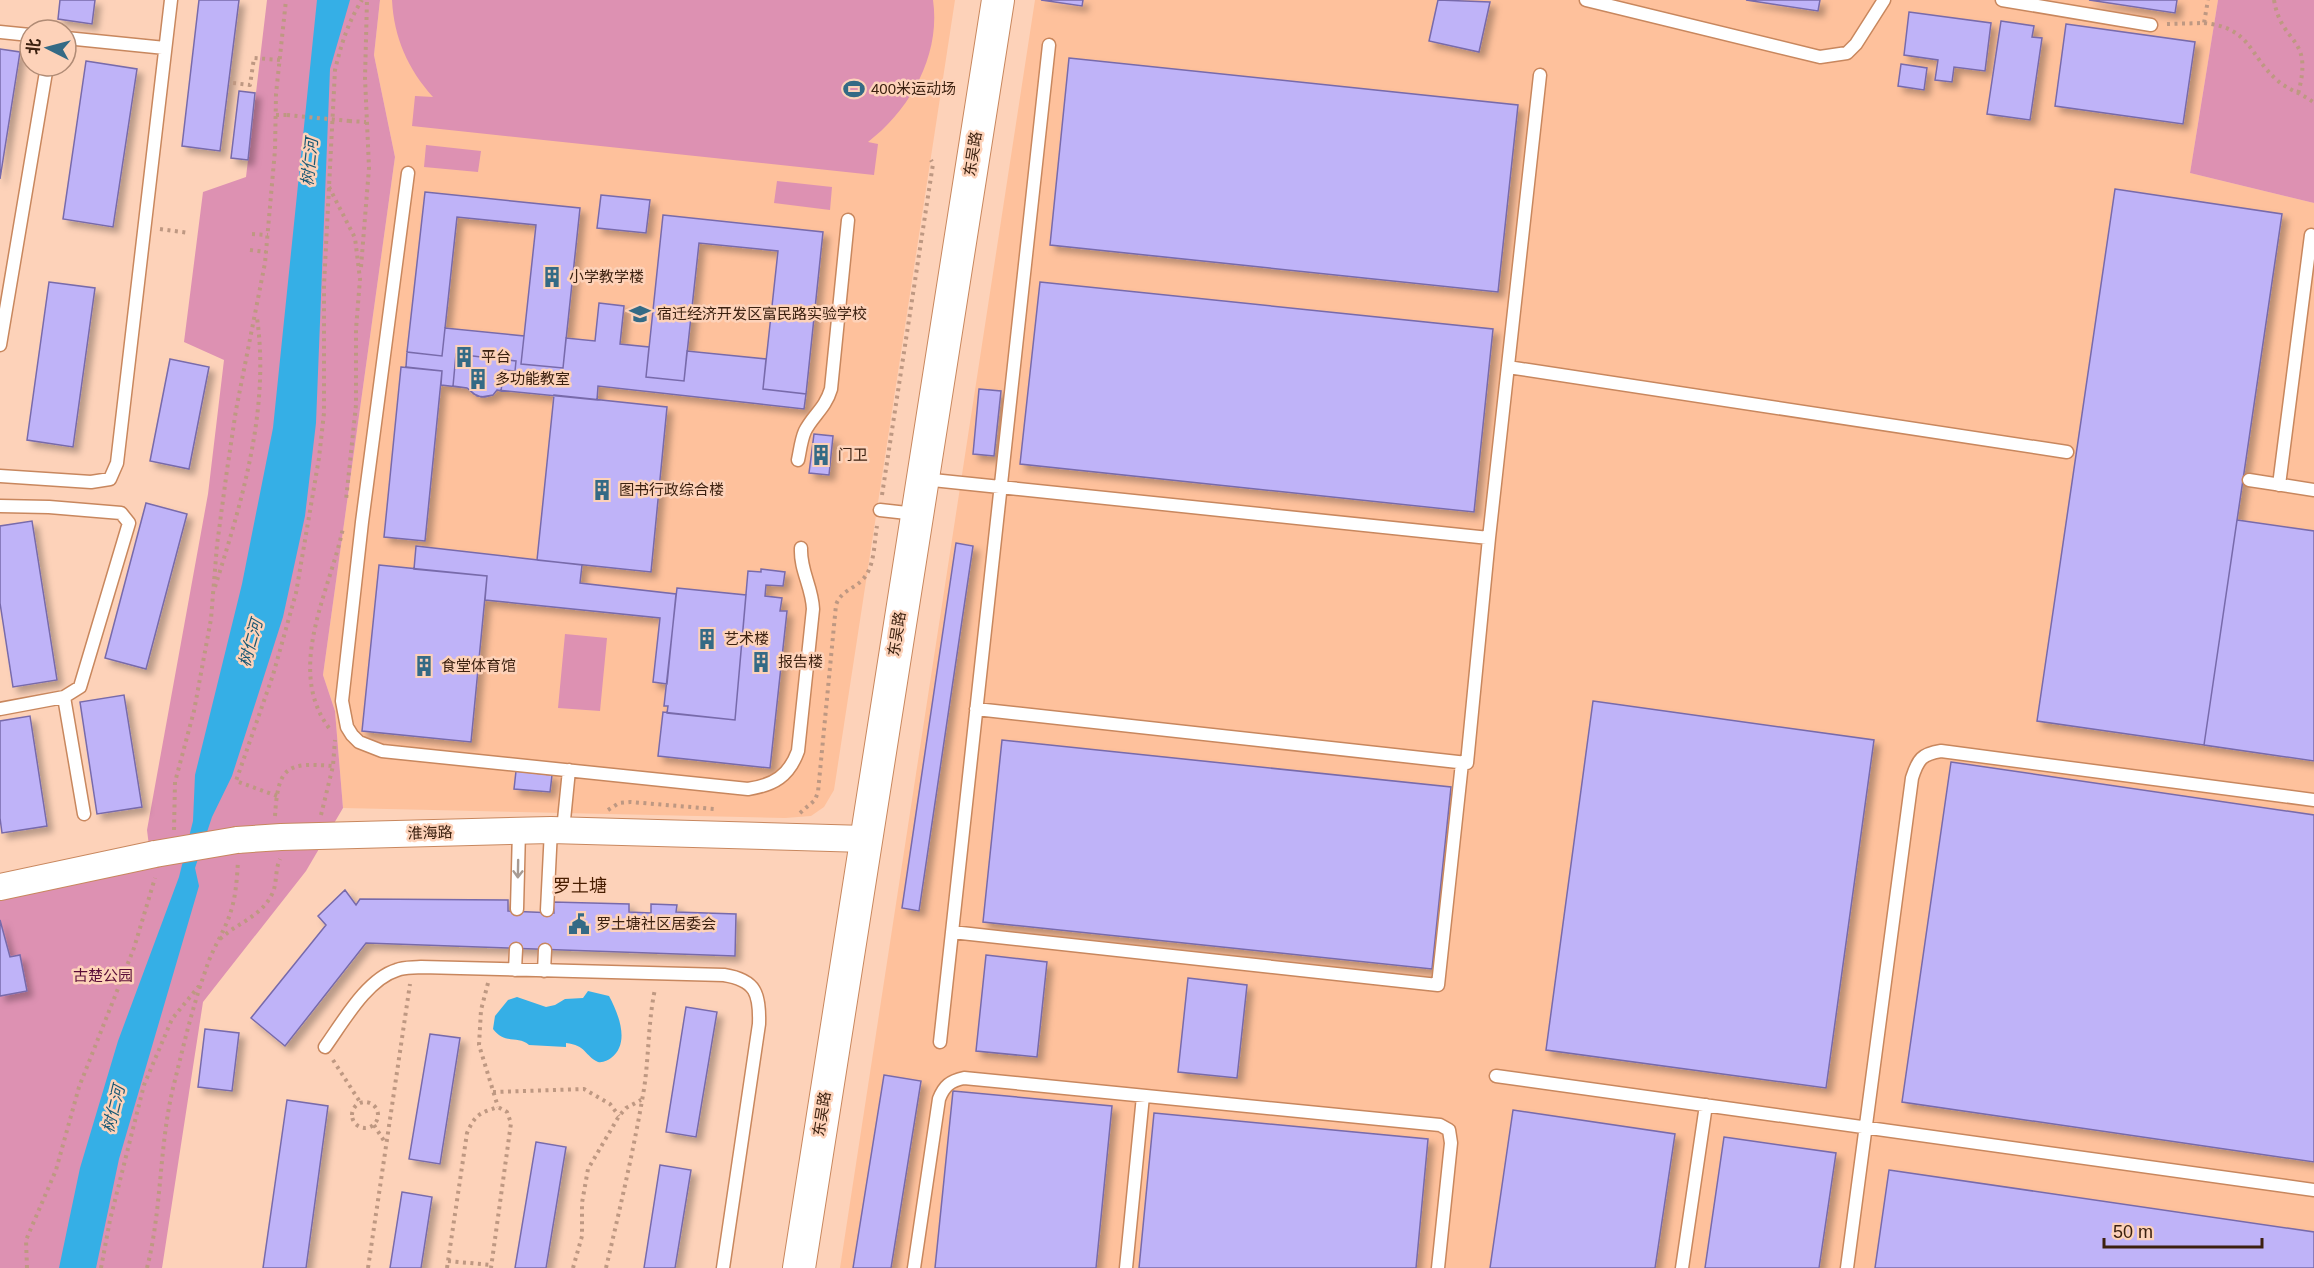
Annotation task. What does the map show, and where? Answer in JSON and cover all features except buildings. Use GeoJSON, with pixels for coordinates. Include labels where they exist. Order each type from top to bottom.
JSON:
{"type":"FeatureCollection","features":[{"type":"Feature","properties":{"kind":"street","name":"东吴路"},"geometry":{"type":"LineString","coordinates":[[799,1268],[998,0]]}},
{"type":"Feature","properties":{"kind":"street","name":"淮海路"},"geometry":{"type":"LineString","coordinates":[[0,887],[162,853],[238,840],[279,837],[567,830],[865,839]]}},
{"type":"Feature","properties":{"kind":"lane"},"geometry":{"type":"LineString","coordinates":[[0,476],[91,482],[110,479],[117,463],[171,0]]}},
{"type":"Feature","properties":{"kind":"lane"},"geometry":{"type":"LineString","coordinates":[[1587,0],[1820,57],[1847,53],[1856,44],[1884,0]]}},
{"type":"Feature","properties":{"kind":"lane"},"geometry":{"type":"LineString","coordinates":[[2002,0],[2151,25]]}},
{"type":"Feature","properties":{"kind":"lane"},"geometry":{"type":"LineString","coordinates":[[0,32],[18,34]]}},
{"type":"Feature","properties":{"kind":"lane"},"geometry":{"type":"LineString","coordinates":[[78,39],[165,48]]}},
{"type":"Feature","properties":{"kind":"lane"},"geometry":{"type":"LineString","coordinates":[[940,1042],[1049,45]]}},
{"type":"Feature","properties":{"kind":"lane"},"geometry":{"type":"LineString","coordinates":[[976,709],[1467,763],[1489,538],[1540,75]]}},
{"type":"Feature","properties":{"kind":"lane"},"geometry":{"type":"LineString","coordinates":[[0,345],[45,78]]}},
{"type":"Feature","properties":{"kind":"lane"},"geometry":{"type":"LineString","coordinates":[[408,173],[362,522],[342,701],[347,727],[359,742],[382,751],[748,789],[768,785],[784,775],[795,760],[798,750],[813,609],[813,598],[800,561],[801,548]]}},
{"type":"Feature","properties":{"kind":"lane"},"geometry":{"type":"LineString","coordinates":[[798,460],[806,428],[827,402],[831,389],[848,220]]}},
{"type":"Feature","properties":{"kind":"lane"},"geometry":{"type":"LineString","coordinates":[[2279,485],[2311,235]]}},
{"type":"Feature","properties":{"kind":"lane"},"geometry":{"type":"LineString","coordinates":[[1508,367],[2067,452]]}},
{"type":"Feature","properties":{"kind":"lane"},"geometry":{"type":"LineString","coordinates":[[922,479],[1489,538]]}},
{"type":"Feature","properties":{"kind":"lane"},"geometry":{"type":"LineString","coordinates":[[2249,480],[2314,490]]}},
{"type":"Feature","properties":{"kind":"lane"},"geometry":{"type":"LineString","coordinates":[[0,506],[49,507],[121,513],[129,523],[80,687],[64,696],[0,709]]}},
{"type":"Feature","properties":{"kind":"lane"},"geometry":{"type":"LineString","coordinates":[[880,510],[916,514]]}},
{"type":"Feature","properties":{"kind":"lane"},"geometry":{"type":"LineString","coordinates":[[64,696],[84,813]]}},
{"type":"Feature","properties":{"kind":"lane"},"geometry":{"type":"LineString","coordinates":[[1846,1268],[1867,1128],[1912,778],[1917,763],[1928,753],[1941,751],[2314,800]]}},
{"type":"Feature","properties":{"kind":"lane"},"geometry":{"type":"LineString","coordinates":[[951,932],[1438,985],[1462,763]]}},
{"type":"Feature","properties":{"kind":"lane"},"geometry":{"type":"LineString","coordinates":[[547,910],[567,830],[569,770]]}},
{"type":"Feature","properties":{"kind":"lane"},"geometry":{"type":"LineString","coordinates":[[517,909],[519,830]]}},
{"type":"Feature","properties":{"kind":"lane"},"geometry":{"type":"LineString","coordinates":[[515,970],[516,950]]}},
{"type":"Feature","properties":{"kind":"lane"},"geometry":{"type":"LineString","coordinates":[[544,971],[545,951]]}},
{"type":"Feature","properties":{"kind":"lane"},"geometry":{"type":"LineString","coordinates":[[324,1047],[382,976],[399,969],[492,969],[742,978],[754,990],[760,1006],[759,1024],[723,1268]]}},
{"type":"Feature","properties":{"kind":"lane"},"geometry":{"type":"LineString","coordinates":[[1496,1076],[2314,1190]]}},
{"type":"Feature","properties":{"kind":"lane"},"geometry":{"type":"LineString","coordinates":[[914,1268],[939,1099],[943,1088],[953,1081],[964,1078],[1440,1125],[1449,1130],[1451,1143],[1438,1268]]}},
{"type":"Feature","properties":{"kind":"lane"},"geometry":{"type":"LineString","coordinates":[[1126,1268],[1143,1096]]}},
{"type":"Feature","properties":{"kind":"lane"},"geometry":{"type":"LineString","coordinates":[[1682,1268],[1706,1105]]}},
{"type":"Feature","properties":{"kind":"path"},"geometry":{"type":"LineString","coordinates":[[27,1268],[26,1240],[57,1170],[79,1087],[134,948],[162,853],[175,825],[175,782],[194,711],[211,619],[217,544],[236,410],[266,252],[286,0]]}},
{"type":"Feature","properties":{"kind":"path"},"geometry":{"type":"LineString","coordinates":[[277,796],[236,781],[276,664],[296,592],[308,531],[324,413],[324,285],[335,70],[342,40],[362,0]]}},
{"type":"Feature","properties":{"kind":"path"},"geometry":{"type":"LineString","coordinates":[[346,504],[356,405],[356,329],[369,168],[365,78],[367,0]]}},
{"type":"Feature","properties":{"kind":"path"},"geometry":{"type":"LineString","coordinates":[[2204,23],[2208,0]]}},
{"type":"Feature","properties":{"kind":"path"},"geometry":{"type":"LineString","coordinates":[[2274,0],[2285,26],[2304,47]]}},
{"type":"Feature","properties":{"kind":"path"},"geometry":{"type":"LineString","coordinates":[[2151,25],[2204,23],[2222,25],[2242,36],[2278,81],[2314,103]]}},
{"type":"Feature","properties":{"kind":"path"},"geometry":{"type":"LineString","coordinates":[[233,83],[250,85],[254,58],[280,60]]}},
{"type":"Feature","properties":{"kind":"path"},"geometry":{"type":"LineString","coordinates":[[2298,94],[2309,68]]}},
{"type":"Feature","properties":{"kind":"path"},"geometry":{"type":"LineString","coordinates":[[276,115],[367,122]]}},
{"type":"Feature","properties":{"kind":"path"},"geometry":{"type":"LineString","coordinates":[[792,814],[806,810],[815,800],[818,792],[838,597],[862,580],[870,568],[932,176],[933,164],[930,160]]}},
{"type":"Feature","properties":{"kind":"path"},"geometry":{"type":"LineString","coordinates":[[329,187],[355,238],[360,279]]}},
{"type":"Feature","properties":{"kind":"path"},"geometry":{"type":"LineString","coordinates":[[145,228],[189,233]]}},
{"type":"Feature","properties":{"kind":"path"},"geometry":{"type":"LineString","coordinates":[[252,234],[268,235]]}},
{"type":"Feature","properties":{"kind":"path"},"geometry":{"type":"LineString","coordinates":[[250,250],[266,252]]}},
{"type":"Feature","properties":{"kind":"path"},"geometry":{"type":"LineString","coordinates":[[213,596],[242,497],[251,452],[259,381],[259,333],[256,312]]}},
{"type":"Feature","properties":{"kind":"path"},"geometry":{"type":"LineString","coordinates":[[330,729],[312,694],[310,678],[312,645],[320,607],[337,557],[343,525]]}},
{"type":"Feature","properties":{"kind":"path"},"geometry":{"type":"LineString","coordinates":[[317,836],[333,766],[335,738]]}},
{"type":"Feature","properties":{"kind":"path"},"geometry":{"type":"LineString","coordinates":[[217,941],[232,927],[254,916],[271,896],[276,885],[279,837],[277,796],[283,776],[296,766],[304,764],[333,766]]}},
{"type":"Feature","properties":{"kind":"path"},"geometry":{"type":"LineString","coordinates":[[567,830],[619,803],[723,810]]}},
{"type":"Feature","properties":{"kind":"path"},"geometry":{"type":"LineString","coordinates":[[147,1268],[158,1209],[164,1138],[172,1091],[201,985],[217,941],[231,912],[235,894],[238,840]]}},
{"type":"Feature","properties":{"kind":"path"},"geometry":{"type":"LineString","coordinates":[[368,1268],[412,968]]}},
{"type":"Feature","properties":{"kind":"path"},"geometry":{"type":"LineString","coordinates":[[448,1261],[491,1267],[512,1123],[507,1112],[498,1107],[479,1045],[481,1010],[492,969]]}},
{"type":"Feature","properties":{"kind":"path"},"geometry":{"type":"LineString","coordinates":[[606,1268],[634,1151],[646,1072],[650,1012],[658,974]]}},
{"type":"Feature","properties":{"kind":"path"},"geometry":{"type":"LineString","coordinates":[[101,1268],[110,1220],[144,1086],[172,1019],[201,985]]}},
{"type":"Feature","properties":{"kind":"path"},"geometry":{"type":"LineString","coordinates":[[324,1047],[360,1102]]}},
{"type":"Feature","properties":{"kind":"path"},"geometry":{"type":"LineString","coordinates":[[493,1092],[584,1089],[610,1104],[619,1116]]}},
{"type":"Feature","properties":{"kind":"path"},"geometry":{"type":"LineString","coordinates":[[573,1268],[582,1236],[582,1203],[588,1169],[619,1116],[626,1108],[642,1100]]}},
{"type":"Feature","properties":{"kind":"path"},"geometry":{"type":"LineString","coordinates":[[360,1102],[369,1103],[376,1108],[378,1117],[374,1125],[366,1129],[354,1124],[352,1112],[360,1102]]}},
{"type":"Feature","properties":{"kind":"path"},"geometry":{"type":"LineString","coordinates":[[447,1268],[467,1133],[474,1118],[498,1107]]}},
{"type":"Feature","properties":{"kind":"path"},"geometry":{"type":"LineString","coordinates":[[374,1125],[386,1144]]}},
{"type":"Feature","properties":{"kind":"shaded area","name":"宿迁经济开发区富民路实验学校"},"geometry":{"type":"Polygon","coordinates":[[[380,0],[955,0],[834,790],[824,807],[811,816],[785,818],[343,808],[335,711],[323,675],[395,157],[374,55],[380,0]]]}},
{"type":"Feature","properties":{"kind":"shaded area"},"geometry":{"type":"Polygon","coordinates":[[[1035,0],[2218,0],[2190,173],[2314,203],[2314,1268],[840,1268],[1035,0]]]}},
{"type":"Feature","properties":{"kind":"green space","name":"古楚公园"},"geometry":{"type":"Polygon","coordinates":[[[267,0],[380,0],[374,55],[395,157],[323,675],[335,711],[343,808],[306,871],[203,1002],[162,1268],[0,1268],[0,893],[151,862],[147,830],[208,494],[224,360],[184,342],[203,192],[246,177],[267,0]]]}},
{"type":"Feature","properties":{"kind":"green space","name":"400米运动场"},"geometry":{"type":"Polygon","coordinates":[[[392,0],[933,0],[934,21],[927,61],[919,80],[897,114],[868,142],[878,144],[874,175],[412,126],[415,96],[433,97],[416,75],[404,52],[393,14],[392,0]]]}},
{"type":"Feature","properties":{"kind":"green space"},"geometry":{"type":"Polygon","coordinates":[[[2218,0],[2314,0],[2314,203],[2190,173],[2218,0]]]}},
{"type":"Feature","properties":{"kind":"green space"},"geometry":{"type":"Polygon","coordinates":[[[426,145],[481,151],[478,172],[424,167],[426,145]]]}},
{"type":"Feature","properties":{"kind":"green space"},"geometry":{"type":"Polygon","coordinates":[[[777,181],[832,187],[830,210],[774,203],[777,181]]]}},
{"type":"Feature","properties":{"kind":"green space"},"geometry":{"type":"Polygon","coordinates":[[[565,634],[607,638],[600,711],[558,708],[565,634]]]}},
{"type":"Feature","properties":{"kind":"water","name":"树仁河"},"geometry":{"type":"Polygon","coordinates":[[[317,0],[350,0],[330,69],[316,423],[305,516],[283,617],[232,776],[212,817],[195,868],[199,886],[119,1159],[96,1268],[59,1268],[80,1168],[118,1041],[179,877],[193,821],[195,775],[242,584],[273,428],[317,0]]]}},
{"type":"Feature","properties":{"kind":"water"},"geometry":{"type":"Polygon","coordinates":[[[588,991],[609,996],[619,1019],[622,1036],[620,1044],[617,1052],[605,1061],[598,1062],[573,1044],[566,1043],[566,1047],[529,1045],[502,1037],[493,1029],[495,1016],[508,1000],[517,997],[546,1007],[565,999],[583,998],[588,991]]]}},
{"type":"Feature","properties":{"kind":"place","name":"400米运动场"},"geometry":{"type":"Point","coordinates":[854,89]}},
{"type":"Feature","properties":{"kind":"place","name":"小学教学楼"},"geometry":{"type":"Point","coordinates":[552,277]}},
{"type":"Feature","properties":{"kind":"place","name":"宿迁经济开发区富民路实验学校"},"geometry":{"type":"Point","coordinates":[640,314]}},
{"type":"Feature","properties":{"kind":"place","name":"平台"},"geometry":{"type":"Point","coordinates":[464,357]}},
{"type":"Feature","properties":{"kind":"place","name":"多功能教室"},"geometry":{"type":"Point","coordinates":[478,379]}},
{"type":"Feature","properties":{"kind":"place","name":"门卫"},"geometry":{"type":"Point","coordinates":[821,455]}},
{"type":"Feature","properties":{"kind":"place","name":"图书行政综合楼"},"geometry":{"type":"Point","coordinates":[602,490]}},
{"type":"Feature","properties":{"kind":"place","name":"艺术楼"},"geometry":{"type":"Point","coordinates":[707,639]}},
{"type":"Feature","properties":{"kind":"place","name":"报告楼"},"geometry":{"type":"Point","coordinates":[761,662]}},
{"type":"Feature","properties":{"kind":"place","name":"食堂体育馆"},"geometry":{"type":"Point","coordinates":[424,666]}},
{"type":"Feature","properties":{"kind":"place","name":"罗土塘社区居委会"},"geometry":{"type":"Point","coordinates":[579,924]}},
{"type":"Feature","properties":{"kind":"district","name":"罗土塘"},"geometry":{"type":"Point","coordinates":[580,886]}}]}
